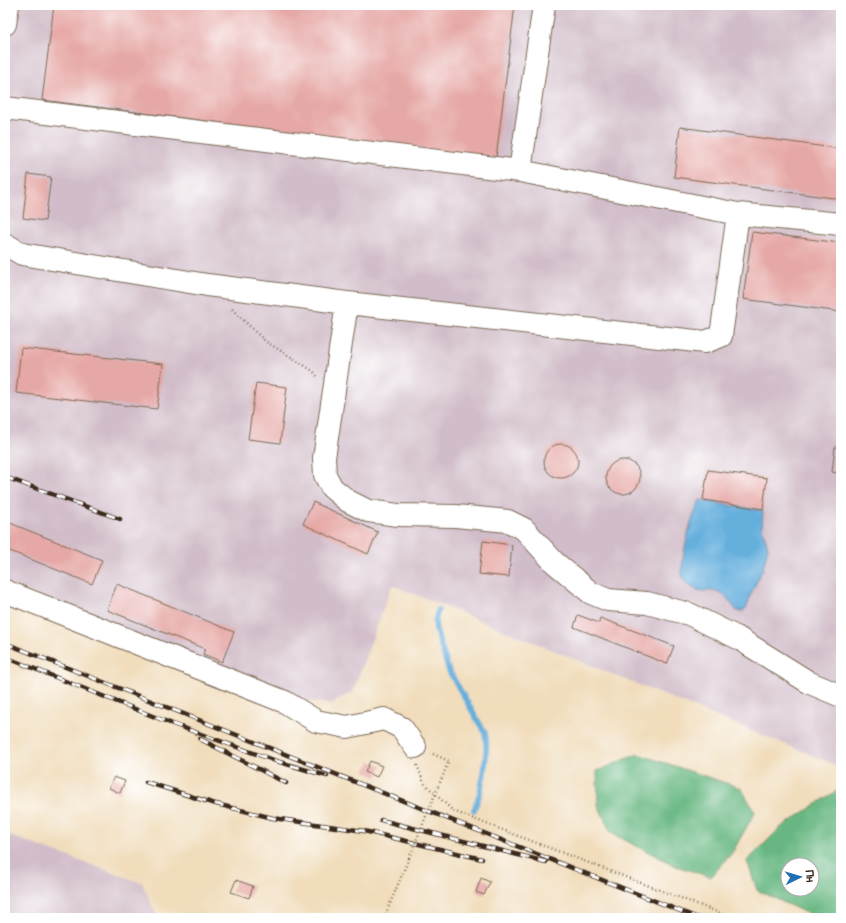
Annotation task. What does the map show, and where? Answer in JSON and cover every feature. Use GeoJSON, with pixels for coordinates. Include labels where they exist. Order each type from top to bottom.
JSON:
{"type":"FeatureCollection","features":[{"type":"Feature","properties":{"kind":"street"},"geometry":{"type":"LineString","coordinates":[[5,24],[8,5]]}},
{"type":"Feature","properties":{"kind":"street"},"geometry":{"type":"LineString","coordinates":[[520,171],[544,5]]}},
{"type":"Feature","properties":{"kind":"street"},"geometry":{"type":"LineString","coordinates":[[5,108],[520,171],[738,214],[841,224]]}},
{"type":"Feature","properties":{"kind":"street"},"geometry":{"type":"LineString","coordinates":[[5,244],[22,254],[207,285],[347,303],[705,342],[722,336],[738,214]]}},
{"type":"Feature","properties":{"kind":"street"},"geometry":{"type":"LineString","coordinates":[[347,303],[324,458],[325,475],[332,488],[348,501],[368,511],[390,514],[456,516],[508,521],[524,529],[554,562],[591,593],[608,600],[647,603],[689,614],[738,638],[810,683],[841,696]]}},
{"type":"Feature","properties":{"kind":"street"},"geometry":{"type":"LineString","coordinates":[[5,591],[285,702],[316,721],[347,727],[384,719],[402,728],[415,747]]}},
{"type":"Feature","properties":{"kind":"path"},"geometry":{"type":"LineString","coordinates":[[228,305],[265,341],[313,372],[334,394]]}},
{"type":"Feature","properties":{"kind":"path"},"geometry":{"type":"LineString","coordinates":[[384,918],[449,761],[415,747],[417,765],[424,783],[453,811],[733,918]]}},
{"type":"Feature","properties":{"kind":"shaded area"},"geometry":{"type":"Polygon","coordinates":[[[5,5],[841,5],[841,767],[392,585],[353,691],[332,704],[306,701],[5,583],[5,5]]]}},
{"type":"Feature","properties":{"kind":"shaded area"},"geometry":{"type":"Polygon","coordinates":[[[5,834],[142,883],[158,918],[5,918],[5,834]]]}},
{"type":"Feature","properties":{"kind":"green space"},"geometry":{"type":"Polygon","coordinates":[[[638,754],[741,788],[755,812],[732,853],[711,877],[676,866],[611,833],[598,805],[597,771],[638,754]]]}},
{"type":"Feature","properties":{"kind":"green space"},"geometry":{"type":"Polygon","coordinates":[[[841,788],[841,918],[817,918],[757,890],[747,861],[780,828],[841,788]]]}},
{"type":"Feature","properties":{"kind":"water"},"geometry":{"type":"Polygon","coordinates":[[[700,500],[763,511],[762,530],[768,548],[763,568],[750,596],[747,607],[743,611],[737,611],[728,599],[719,592],[697,590],[685,582],[683,578],[682,567],[686,543],[692,520],[700,500]]]}},
{"type":"Feature","properties":{"kind":"building"},"geometry":{"type":"Polygon","coordinates":[[[54,5],[515,5],[496,158],[42,100],[54,5]]]}},
{"type":"Feature","properties":{"kind":"building"},"geometry":{"type":"Polygon","coordinates":[[[680,127],[841,149],[841,199],[674,177],[680,127]]]}},
{"type":"Feature","properties":{"kind":"building"},"geometry":{"type":"Polygon","coordinates":[[[28,174],[51,177],[45,221],[23,218],[28,174]]]}},
{"type":"Feature","properties":{"kind":"building"},"geometry":{"type":"Polygon","coordinates":[[[752,232],[841,243],[841,312],[743,299],[752,232]]]}},
{"type":"Feature","properties":{"kind":"building"},"geometry":{"type":"Polygon","coordinates":[[[21,348],[163,364],[157,409],[16,393],[21,348]]]}},
{"type":"Feature","properties":{"kind":"building"},"geometry":{"type":"Polygon","coordinates":[[[256,383],[287,387],[280,443],[248,439],[256,383]]]}},
{"type":"Feature","properties":{"kind":"building"},"geometry":{"type":"Polygon","coordinates":[[[561,444],[573,449],[578,461],[573,473],[561,478],[549,473],[544,461],[549,449],[561,444]]]}},
{"type":"Feature","properties":{"kind":"building"},"geometry":{"type":"Polygon","coordinates":[[[835,447],[841,448],[841,474],[832,472],[835,447]]]}},
{"type":"Feature","properties":{"kind":"building"},"geometry":{"type":"Polygon","coordinates":[[[623,460],[635,465],[640,477],[635,489],[623,494],[611,489],[606,477],[611,465],[623,460]]]}},
{"type":"Feature","properties":{"kind":"building"},"geometry":{"type":"Polygon","coordinates":[[[708,470],[767,478],[763,509],[703,500],[708,470]]]}},
{"type":"Feature","properties":{"kind":"building"},"geometry":{"type":"Polygon","coordinates":[[[313,502],[378,532],[368,554],[303,524],[313,502]]]}},
{"type":"Feature","properties":{"kind":"building"},"geometry":{"type":"Polygon","coordinates":[[[5,521],[102,560],[92,584],[5,549],[5,521]]]}},
{"type":"Feature","properties":{"kind":"building"},"geometry":{"type":"Polygon","coordinates":[[[483,541],[512,545],[509,577],[479,574],[483,541]]]}},
{"type":"Feature","properties":{"kind":"building"},"geometry":{"type":"Polygon","coordinates":[[[117,584],[234,632],[222,662],[203,654],[205,649],[107,610],[117,584]]]}},
{"type":"Feature","properties":{"kind":"building"},"geometry":{"type":"Polygon","coordinates":[[[578,615],[599,623],[600,618],[674,646],[667,664],[574,627],[578,615]]]}},
{"type":"Feature","properties":{"kind":"building"},"geometry":{"type":"Polygon","coordinates":[[[370,761],[382,766],[377,777],[365,772],[370,761]]]}},
{"type":"Feature","properties":{"kind":"building"},"geometry":{"type":"Polygon","coordinates":[[[114,777],[125,781],[120,793],[109,788],[114,777]]]}},
{"type":"Feature","properties":{"kind":"building"},"geometry":{"type":"Polygon","coordinates":[[[481,878],[490,882],[484,895],[476,892],[481,878]]]}},
{"type":"Feature","properties":{"kind":"building"},"geometry":{"type":"Polygon","coordinates":[[[236,880],[253,886],[249,898],[231,892],[236,880]]]}},
{"type":"Feature","properties":{"kind":"waterway"},"geometry":{"type":"LineString","coordinates":[[438,610],[435,621],[436,630],[449,671],[485,733],[486,751],[484,771],[481,790],[474,810]]}},
{"type":"Feature","properties":{"kind":"railway"},"geometry":{"type":"LineString","coordinates":[[5,477],[120,519]]}},
{"type":"Feature","properties":{"kind":"railway"},"geometry":{"type":"LineString","coordinates":[[5,643],[698,918]]}},
{"type":"Feature","properties":{"kind":"railway"},"geometry":{"type":"LineString","coordinates":[[5,657],[170,723],[273,760],[327,776]]}},
{"type":"Feature","properties":{"kind":"railway"},"geometry":{"type":"LineString","coordinates":[[200,739],[286,783]]}},
{"type":"Feature","properties":{"kind":"railway"},"geometry":{"type":"LineString","coordinates":[[146,782],[212,803],[273,818],[364,831],[482,859]]}},
{"type":"Feature","properties":{"kind":"railway"},"geometry":{"type":"LineString","coordinates":[[381,820],[546,862]]}}]}
